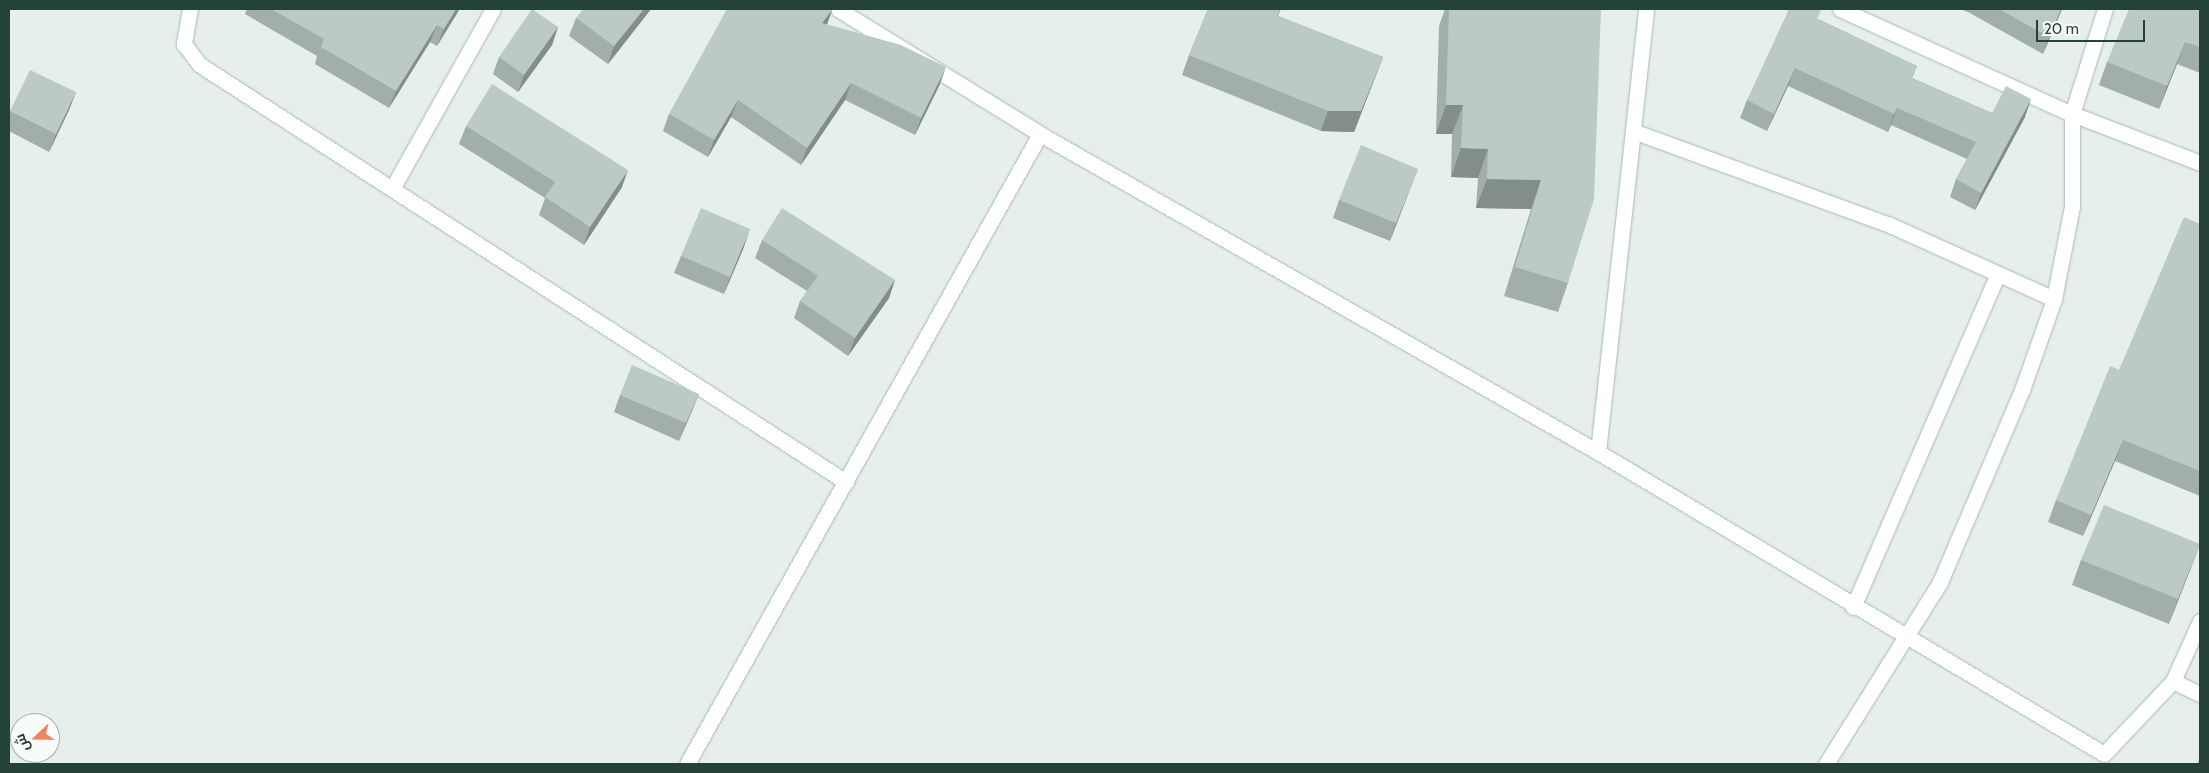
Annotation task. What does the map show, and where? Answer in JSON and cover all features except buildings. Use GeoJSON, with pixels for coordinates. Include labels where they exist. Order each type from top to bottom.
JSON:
{"type":"FeatureCollection","features":[{"type":"Feature","properties":{"kind":"street"},"geometry":{"type":"LineString","coordinates":[[190,9],[184,44],[200,65],[393,187],[846,482]]}},
{"type":"Feature","properties":{"kind":"street"},"geometry":{"type":"LineString","coordinates":[[393,187],[493,9]]}},
{"type":"Feature","properties":{"kind":"street"},"geometry":{"type":"LineString","coordinates":[[838,9],[1040,134],[1598,452],[2101,759],[2173,681],[2200,621]]}},
{"type":"Feature","properties":{"kind":"street"},"geometry":{"type":"LineString","coordinates":[[1598,452],[1646,9]]}},
{"type":"Feature","properties":{"kind":"street"},"geometry":{"type":"LineString","coordinates":[[1840,9],[1867,15],[2072,114],[2200,163]]}},
{"type":"Feature","properties":{"kind":"street"},"geometry":{"type":"LineString","coordinates":[[1826,764],[1906,640],[1944,573],[2022,390],[2054,299],[2072,206],[2072,114],[2105,9]]}},
{"type":"Feature","properties":{"kind":"street"},"geometry":{"type":"LineString","coordinates":[[1633,131],[1890,225],[2054,299]]}},
{"type":"Feature","properties":{"kind":"street"},"geometry":{"type":"LineString","coordinates":[[687,764],[1040,134]]}},
{"type":"Feature","properties":{"kind":"street"},"geometry":{"type":"LineString","coordinates":[[1852,607],[1998,274]]}},
{"type":"Feature","properties":{"kind":"street"},"geometry":{"type":"LineString","coordinates":[[2173,681],[2200,694]]}}]}
